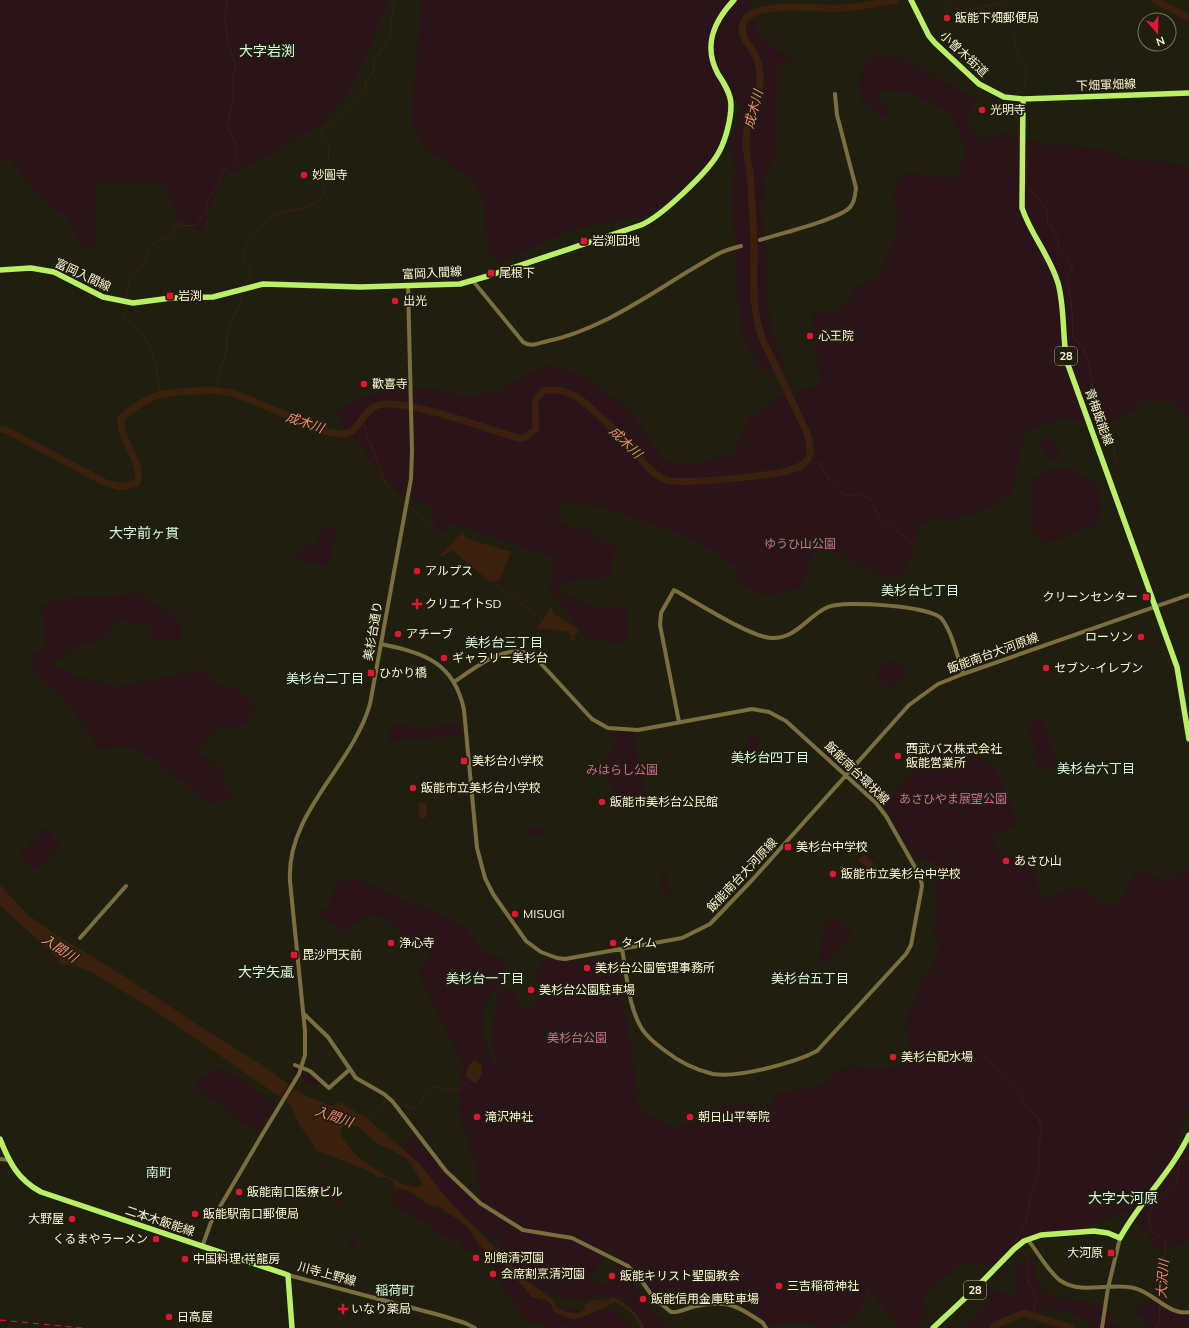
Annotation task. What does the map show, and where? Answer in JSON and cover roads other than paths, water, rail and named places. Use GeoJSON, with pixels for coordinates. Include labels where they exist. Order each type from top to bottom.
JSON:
{"type":"FeatureCollection","features":[{"type":"Feature","properties":{"kind":"main road","name":"富岡入間線"},"geometry":{"type":"LineString","coordinates":[[0,270],[31,268],[54,272],[96,295],[110,300],[128,303],[213,297],[241,288],[263,284],[360,287],[460,284],[473,281],[648,222],[662,211],[711,163],[722,144],[731,105],[728,93],[712,61],[710,44],[719,19],[734,0]]}},
{"type":"Feature","properties":{"kind":"main road","name":"小曽木街道"},"geometry":{"type":"LineString","coordinates":[[911,0],[929,36],[935,44],[979,84],[1004,97],[1023,99]]}},
{"type":"Feature","properties":{"kind":"main road","name":"下畑軍畑線"},"geometry":{"type":"LineString","coordinates":[[1023,99],[1189,93]]}},
{"type":"Feature","properties":{"kind":"main road","name":"青梅飯能線"},"geometry":{"type":"LineString","coordinates":[[1023,99],[1022,208],[1027,222],[1058,282],[1061,299],[1063,344],[1067,362],[1156,606],[1179,675],[1189,739]]}},
{"type":"Feature","properties":{"kind":"main road"},"geometry":{"type":"LineString","coordinates":[[1120,1238],[1134,1213],[1169,1168],[1189,1135]]}},
{"type":"Feature","properties":{"kind":"main road","name":"二本木飯能線"},"geometry":{"type":"LineString","coordinates":[[0,1139],[9,1160],[22,1179],[41,1192],[288,1275]]}},
{"type":"Feature","properties":{"kind":"main road","name":"28"},"geometry":{"type":"LineString","coordinates":[[933,1328],[978,1286],[1014,1249],[1025,1241],[1041,1235],[1094,1231],[1108,1233],[1120,1238]]}},
{"type":"Feature","properties":{"kind":"main road"},"geometry":{"type":"LineString","coordinates":[[288,1275],[292,1328]]}},
{"type":"Feature","properties":{"kind":"street"},"geometry":{"type":"LineString","coordinates":[[760,240],[837,216],[845,212],[851,206],[855,198],[856,188],[837,115],[835,94]]}},
{"type":"Feature","properties":{"kind":"street"},"geometry":{"type":"LineString","coordinates":[[473,281],[523,342],[532,345],[567,338],[589,329],[719,254],[741,246]]}},
{"type":"Feature","properties":{"kind":"street","name":"美杉台通り"},"geometry":{"type":"LineString","coordinates":[[202,1247],[212,1222],[299,1074],[305,1055],[304,1014],[290,881],[292,850],[299,830],[363,725],[370,704],[406,508],[412,463],[408,285]]}},
{"type":"Feature","properties":{"kind":"street"},"geometry":{"type":"LineString","coordinates":[[679,722],[660,625],[662,613],[674,590],[755,634],[772,638],[793,633],[824,609],[837,604],[858,604],[927,610],[939,616],[945,624],[963,674]]}},
{"type":"Feature","properties":{"kind":"street","name":"飯能南台大河原線"},"geometry":{"type":"LineString","coordinates":[[381,644],[410,650],[427,656],[438,664],[454,682],[460,695],[464,710],[479,860],[485,878],[493,894],[523,938],[541,952],[557,958],[571,958],[682,938],[710,924],[734,900],[909,705],[938,684],[1189,594]]}},
{"type":"Feature","properties":{"kind":"street","name":"飯能南台環状線"},"geometry":{"type":"LineString","coordinates":[[454,682],[502,653],[521,651],[537,660],[592,719],[608,728],[638,730],[745,710],[769,712],[786,721],[871,798],[882,810],[917,868],[922,886],[911,945],[906,954],[817,1051],[793,1062],[734,1074],[714,1074],[687,1065],[664,1050],[643,1030],[636,1018],[622,949]]}},
{"type":"Feature","properties":{"kind":"street"},"geometry":{"type":"LineString","coordinates":[[80,938],[126,886]]}},
{"type":"Feature","properties":{"kind":"street"},"geometry":{"type":"LineString","coordinates":[[304,1014],[328,1037],[349,1070],[360,1081],[392,1101],[446,1171],[490,1211],[528,1232],[572,1238],[628,1266],[641,1280],[653,1297],[668,1310],[675,1312],[700,1305],[731,1304],[763,1323],[766,1328]]}},
{"type":"Feature","properties":{"kind":"street"},"geometry":{"type":"LineString","coordinates":[[295,1065],[310,1071],[329,1088],[349,1070]]}},
{"type":"Feature","properties":{"kind":"street"},"geometry":{"type":"LineString","coordinates":[[0,1159],[9,1160]]}},
{"type":"Feature","properties":{"kind":"street"},"geometry":{"type":"LineString","coordinates":[[1102,1328],[1108,1288],[1120,1238]]}},
{"type":"Feature","properties":{"kind":"street"},"geometry":{"type":"LineString","coordinates":[[1025,1241],[1060,1281],[1083,1287],[1134,1288],[1152,1296],[1178,1312],[1189,1312]]}},
{"type":"Feature","properties":{"kind":"street","name":"川寺上野線"},"geometry":{"type":"LineString","coordinates":[[288,1275],[465,1322],[475,1328]]}},
{"type":"Feature","properties":{"kind":"water"},"geometry":{"type":"Polygon","coordinates":[[[463,531],[465,538],[511,552],[500,579],[491,582],[453,551],[439,557],[463,531]]]}},
{"type":"Feature","properties":{"kind":"water"},"geometry":{"type":"Polygon","coordinates":[[[552,606],[553,613],[576,628],[578,632],[574,636],[575,640],[570,640],[571,636],[569,632],[546,629],[535,631],[552,606]]]}},
{"type":"Feature","properties":{"kind":"water"},"geometry":{"type":"Polygon","coordinates":[[[418,803],[426,803],[427,817],[419,818],[418,803]]]}},
{"type":"Feature","properties":{"kind":"water"},"geometry":{"type":"Polygon","coordinates":[[[864,854],[874,863],[869,869],[858,860],[864,854]]]}},
{"type":"Feature","properties":{"kind":"water"},"geometry":{"type":"Polygon","coordinates":[[[0,885],[28,915],[55,934],[127,978],[210,1033],[262,1065],[302,1094],[331,1106],[339,1102],[369,1120],[419,1163],[449,1201],[526,1280],[554,1301],[557,1307],[567,1312],[578,1313],[585,1309],[584,1306],[589,1302],[597,1300],[606,1301],[612,1297],[622,1302],[636,1314],[644,1328],[640,1328],[637,1320],[630,1312],[614,1302],[575,1319],[567,1318],[553,1311],[551,1304],[546,1300],[532,1297],[506,1267],[479,1245],[469,1229],[463,1223],[438,1206],[429,1205],[408,1190],[396,1188],[392,1180],[387,1177],[378,1177],[367,1170],[315,1150],[313,1143],[300,1126],[292,1107],[283,1099],[151,1008],[91,972],[74,965],[62,965],[40,941],[0,905],[0,885]],[[344,1124],[340,1133],[345,1142],[367,1164],[406,1185],[418,1188],[422,1184],[415,1170],[406,1159],[377,1143],[360,1128],[344,1124]]]}},
{"type":"Feature","properties":{"kind":"water"},"geometry":{"type":"Polygon","coordinates":[[[474,1060],[481,1064],[482,1070],[481,1077],[475,1083],[465,1077],[468,1066],[474,1060]]]}},
{"type":"Feature","properties":{"kind":"waterway"},"geometry":{"type":"LineString","coordinates":[[127,299],[129,280],[133,273],[141,268],[152,245],[160,239],[169,237],[177,226],[197,225],[206,211],[208,200],[220,182],[221,174],[236,161],[236,144],[227,125],[233,101],[233,76],[236,65],[229,47],[225,21],[227,0]]}},
{"type":"Feature","properties":{"kind":"waterway"},"geometry":{"type":"LineString","coordinates":[[243,286],[251,274],[244,258],[244,253],[254,235],[273,217],[307,207],[321,198],[324,191],[323,182],[318,181],[329,162],[328,156],[330,144],[319,133],[365,90],[366,81],[372,75],[375,61],[390,37],[394,0]]}},
{"type":"Feature","properties":{"kind":"waterway","name":"成木川"},"geometry":{"type":"LineString","coordinates":[[0,429],[6,430],[106,483],[122,487],[137,483],[138,476],[135,460],[123,434],[121,418],[139,404],[158,396],[191,391],[225,391],[318,428],[337,434],[349,433],[373,408],[379,405],[391,404],[426,410],[517,438],[524,438],[536,429],[535,401],[543,391],[553,390],[571,394],[586,403],[621,435],[654,473],[666,480],[708,481],[765,475],[797,468],[807,461],[809,457],[809,440],[762,338],[756,315],[751,184],[746,148],[746,136],[758,96],[760,75],[756,57],[744,38],[742,27],[743,22],[747,17],[756,12],[780,7],[844,8],[895,0]]}},
{"type":"Feature","properties":{"kind":"waterway"},"geometry":{"type":"LineString","coordinates":[[945,0],[952,6],[964,10],[971,10],[998,4],[1009,11],[1014,28]]}},
{"type":"Feature","properties":{"kind":"waterway","name":"成木川"},"geometry":{"type":"LineString","coordinates":[[1154,0],[1189,18]]}},
{"type":"Feature","properties":{"kind":"waterway"},"geometry":{"type":"LineString","coordinates":[[1014,35],[1015,47],[1027,72],[1023,90],[1016,94]]}},
{"type":"Feature","properties":{"kind":"waterway"},"geometry":{"type":"LineString","coordinates":[[1015,104],[1014,111],[1019,124],[1019,155]]}},
{"type":"Feature","properties":{"kind":"waterway"},"geometry":{"type":"LineString","coordinates":[[1027,155],[1026,184],[1045,207],[1048,214],[1047,221],[1057,238],[1059,248],[1067,256],[1073,269],[1066,276],[1072,306],[1072,337],[1083,347],[1089,364],[1095,403],[1101,418],[1110,428],[1117,465]]}},
{"type":"Feature","properties":{"kind":"waterway"},"geometry":{"type":"LineString","coordinates":[[216,390],[221,367],[227,351],[226,344],[230,323],[240,305],[242,291]]}},
{"type":"Feature","properties":{"kind":"waterway"},"geometry":{"type":"LineString","coordinates":[[127,306],[123,315],[143,334],[152,351],[161,395]]}},
{"type":"Feature","properties":{"kind":"waterway"},"geometry":{"type":"LineString","coordinates":[[359,422],[364,426],[386,485],[404,503]]}},
{"type":"Feature","properties":{"kind":"waterway"},"geometry":{"type":"LineString","coordinates":[[806,461],[820,464],[830,481],[844,496],[859,494],[871,499],[878,516],[915,545]]}},
{"type":"Feature","properties":{"kind":"waterway"},"geometry":{"type":"LineString","coordinates":[[408,506],[452,542]]}},
{"type":"Feature","properties":{"kind":"waterway"},"geometry":{"type":"LineString","coordinates":[[492,581],[542,619]]}},
{"type":"Feature","properties":{"kind":"waterway"},"geometry":{"type":"LineString","coordinates":[[982,1054],[1022,1097],[1026,1105],[1039,1120],[1041,1126],[1038,1176],[1035,1186],[1031,1191],[1026,1223],[1015,1242],[1017,1245]]}},
{"type":"Feature","properties":{"kind":"waterway"},"geometry":{"type":"LineString","coordinates":[[392,1099],[397,1099],[409,1109],[422,1102],[424,1093],[430,1087],[455,1090],[460,1089],[469,1080]]}},
{"type":"Feature","properties":{"kind":"waterway"},"geometry":{"type":"LineString","coordinates":[[366,1119],[387,1100]]}},
{"type":"Feature","properties":{"kind":"waterway","name":"大沢川"},"geometry":{"type":"LineString","coordinates":[[1161,1300],[1159,1281],[1166,1244],[1165,1241],[1151,1230],[1148,1215],[1154,1204],[1177,1180],[1179,1166],[1182,1161],[1189,1157]]}},
{"type":"Feature","properties":{"kind":"waterway"},"geometry":{"type":"LineString","coordinates":[[1019,1247],[1028,1256],[1028,1281],[1036,1299],[1033,1314]]}},
{"type":"Feature","properties":{"kind":"waterway","name":"大沢川"},"geometry":{"type":"LineString","coordinates":[[1156,1328],[1159,1322],[1160,1305]]}},
{"type":"Feature","properties":{"kind":"waterway","name":"入間川"},"geometry":{"type":"LineString","coordinates":[[993,1328],[995,1325],[1024,1313],[1072,1328]]}},
{"type":"Feature","properties":{"kind":"railway"},"geometry":{"type":"LineString","coordinates":[[0,1320],[82,1328]]}},
{"type":"Feature","properties":{"kind":"place","name":"飯能下畑郵便局"},"geometry":{"type":"Point","coordinates":[947,18]}},
{"type":"Feature","properties":{"kind":"place","name":"光明寺"},"geometry":{"type":"Point","coordinates":[982,110]}},
{"type":"Feature","properties":{"kind":"place","name":"妙圓寺"},"geometry":{"type":"Point","coordinates":[304,175]}},
{"type":"Feature","properties":{"kind":"place","name":"岩渕団地"},"geometry":{"type":"Point","coordinates":[584,241]}},
{"type":"Feature","properties":{"kind":"place","name":"尾根下"},"geometry":{"type":"Point","coordinates":[491,273]}},
{"type":"Feature","properties":{"kind":"place","name":"岩渕"},"geometry":{"type":"Point","coordinates":[170,296]}},
{"type":"Feature","properties":{"kind":"place","name":"出光"},"geometry":{"type":"Point","coordinates":[395,301]}},
{"type":"Feature","properties":{"kind":"place","name":"心王院"},"geometry":{"type":"Point","coordinates":[810,336]}},
{"type":"Feature","properties":{"kind":"place","name":"歡喜寺"},"geometry":{"type":"Point","coordinates":[364,384]}},
{"type":"Feature","properties":{"kind":"place","name":"アルプス"},"geometry":{"type":"Point","coordinates":[417,571]}},
{"type":"Feature","properties":{"kind":"place","name":"クリーンセンター"},"geometry":{"type":"Point","coordinates":[1146,597]}},
{"type":"Feature","properties":{"kind":"place","name":"クリエイトSD"},"geometry":{"type":"Point","coordinates":[417,604]}},
{"type":"Feature","properties":{"kind":"place","name":"アチーブ"},"geometry":{"type":"Point","coordinates":[398,634]}},
{"type":"Feature","properties":{"kind":"place","name":"ローソン"},"geometry":{"type":"Point","coordinates":[1141,637]}},
{"type":"Feature","properties":{"kind":"place","name":"ギャラリー美杉台"},"geometry":{"type":"Point","coordinates":[444,658]}},
{"type":"Feature","properties":{"kind":"place","name":"セブン-イレブン"},"geometry":{"type":"Point","coordinates":[1046,668]}},
{"type":"Feature","properties":{"kind":"place","name":"ひかり橋"},"geometry":{"type":"Point","coordinates":[371,673]}},
{"type":"Feature","properties":{"kind":"place","name":"西武バス株式会社 飯能営業所"},"geometry":{"type":"Point","coordinates":[898,756]}},
{"type":"Feature","properties":{"kind":"place","name":"美杉台小学校"},"geometry":{"type":"Point","coordinates":[464,761]}},
{"type":"Feature","properties":{"kind":"place","name":"飯能市立美杉台小学校"},"geometry":{"type":"Point","coordinates":[413,788]}},
{"type":"Feature","properties":{"kind":"place","name":"飯能市美杉台公民館"},"geometry":{"type":"Point","coordinates":[602,802]}},
{"type":"Feature","properties":{"kind":"place","name":"美杉台中学校"},"geometry":{"type":"Point","coordinates":[788,847]}},
{"type":"Feature","properties":{"kind":"place","name":"あさひ山"},"geometry":{"type":"Point","coordinates":[1006,861]}},
{"type":"Feature","properties":{"kind":"place","name":"飯能市立美杉台中学校"},"geometry":{"type":"Point","coordinates":[833,874]}},
{"type":"Feature","properties":{"kind":"place","name":"MISUGI"},"geometry":{"type":"Point","coordinates":[515,914]}},
{"type":"Feature","properties":{"kind":"place","name":"浄心寺"},"geometry":{"type":"Point","coordinates":[391,943]}},
{"type":"Feature","properties":{"kind":"place","name":"タイム"},"geometry":{"type":"Point","coordinates":[613,943]}},
{"type":"Feature","properties":{"kind":"place","name":"毘沙門天前"},"geometry":{"type":"Point","coordinates":[294,955]}},
{"type":"Feature","properties":{"kind":"place","name":"美杉台公園管理事務所"},"geometry":{"type":"Point","coordinates":[587,968]}},
{"type":"Feature","properties":{"kind":"place","name":"美杉台公園駐車場"},"geometry":{"type":"Point","coordinates":[531,990]}},
{"type":"Feature","properties":{"kind":"place","name":"美杉台配水場"},"geometry":{"type":"Point","coordinates":[893,1057]}},
{"type":"Feature","properties":{"kind":"place","name":"滝沢神社"},"geometry":{"type":"Point","coordinates":[477,1117]}},
{"type":"Feature","properties":{"kind":"place","name":"朝日山平等院"},"geometry":{"type":"Point","coordinates":[690,1117]}},
{"type":"Feature","properties":{"kind":"place","name":"飯能南口医療ビル"},"geometry":{"type":"Point","coordinates":[239,1192]}},
{"type":"Feature","properties":{"kind":"place","name":"飯能駅南口郵便局"},"geometry":{"type":"Point","coordinates":[195,1214]}},
{"type":"Feature","properties":{"kind":"place","name":"大野屋"},"geometry":{"type":"Point","coordinates":[72,1219]}},
{"type":"Feature","properties":{"kind":"place","name":"くるまやラーメン"},"geometry":{"type":"Point","coordinates":[156,1239]}},
{"type":"Feature","properties":{"kind":"place","name":"大河原"},"geometry":{"type":"Point","coordinates":[1111,1253]}},
{"type":"Feature","properties":{"kind":"place","name":"別館清河園"},"geometry":{"type":"Point","coordinates":[476,1258]}},
{"type":"Feature","properties":{"kind":"place","name":"中国料理 祥龍房"},"geometry":{"type":"Point","coordinates":[185,1259]}},
{"type":"Feature","properties":{"kind":"place","name":"会席割烹清河園"},"geometry":{"type":"Point","coordinates":[493,1274]}},
{"type":"Feature","properties":{"kind":"place","name":"飯能キリスト聖園教会"},"geometry":{"type":"Point","coordinates":[612,1276]}},
{"type":"Feature","properties":{"kind":"place","name":"三吉稲荷神社"},"geometry":{"type":"Point","coordinates":[779,1286]}},
{"type":"Feature","properties":{"kind":"place","name":"飯能信用金庫駐車場"},"geometry":{"type":"Point","coordinates":[643,1299]}},
{"type":"Feature","properties":{"kind":"place","name":"いなり薬局"},"geometry":{"type":"Point","coordinates":[343,1309]}},
{"type":"Feature","properties":{"kind":"place","name":"日高屋"},"geometry":{"type":"Point","coordinates":[169,1317]}},
{"type":"Feature","properties":{"kind":"district","name":"大字岩渕"},"geometry":{"type":"Point","coordinates":[267,51]}},
{"type":"Feature","properties":{"kind":"district","name":"大字前ヶ貫"},"geometry":{"type":"Point","coordinates":[144,533]}},
{"type":"Feature","properties":{"kind":"district","name":"美杉台七丁目"},"geometry":{"type":"Point","coordinates":[920,590]}},
{"type":"Feature","properties":{"kind":"district","name":"美杉台三丁目"},"geometry":{"type":"Point","coordinates":[504,642]}},
{"type":"Feature","properties":{"kind":"district","name":"美杉台二丁目"},"geometry":{"type":"Point","coordinates":[325,678]}},
{"type":"Feature","properties":{"kind":"district","name":"美杉台四丁目"},"geometry":{"type":"Point","coordinates":[770,757]}},
{"type":"Feature","properties":{"kind":"district","name":"美杉台六丁目"},"geometry":{"type":"Point","coordinates":[1096,768]}},
{"type":"Feature","properties":{"kind":"district","name":"大字矢颪"},"geometry":{"type":"Point","coordinates":[266,972]}},
{"type":"Feature","properties":{"kind":"district","name":"美杉台一丁目"},"geometry":{"type":"Point","coordinates":[485,978]}},
{"type":"Feature","properties":{"kind":"district","name":"美杉台五丁目"},"geometry":{"type":"Point","coordinates":[810,978]}},
{"type":"Feature","properties":{"kind":"district","name":"南町"},"geometry":{"type":"Point","coordinates":[159,1172]}},
{"type":"Feature","properties":{"kind":"district","name":"大字大河原"},"geometry":{"type":"Point","coordinates":[1123,1198]}},
{"type":"Feature","properties":{"kind":"district","name":"稲荷町"},"geometry":{"type":"Point","coordinates":[395,1290]}},
{"type":"Feature","properties":{"kind":"park label","name":"ゆうひ山公園"},"geometry":{"type":"Point","coordinates":[800,544]}},
{"type":"Feature","properties":{"kind":"park label","name":"みはらし公園"},"geometry":{"type":"Point","coordinates":[622,770]}},
{"type":"Feature","properties":{"kind":"park label","name":"あさひやま展望公園"},"geometry":{"type":"Point","coordinates":[953,799]}},
{"type":"Feature","properties":{"kind":"park label","name":"美杉台公園"},"geometry":{"type":"Point","coordinates":[577,1038]}}]}
